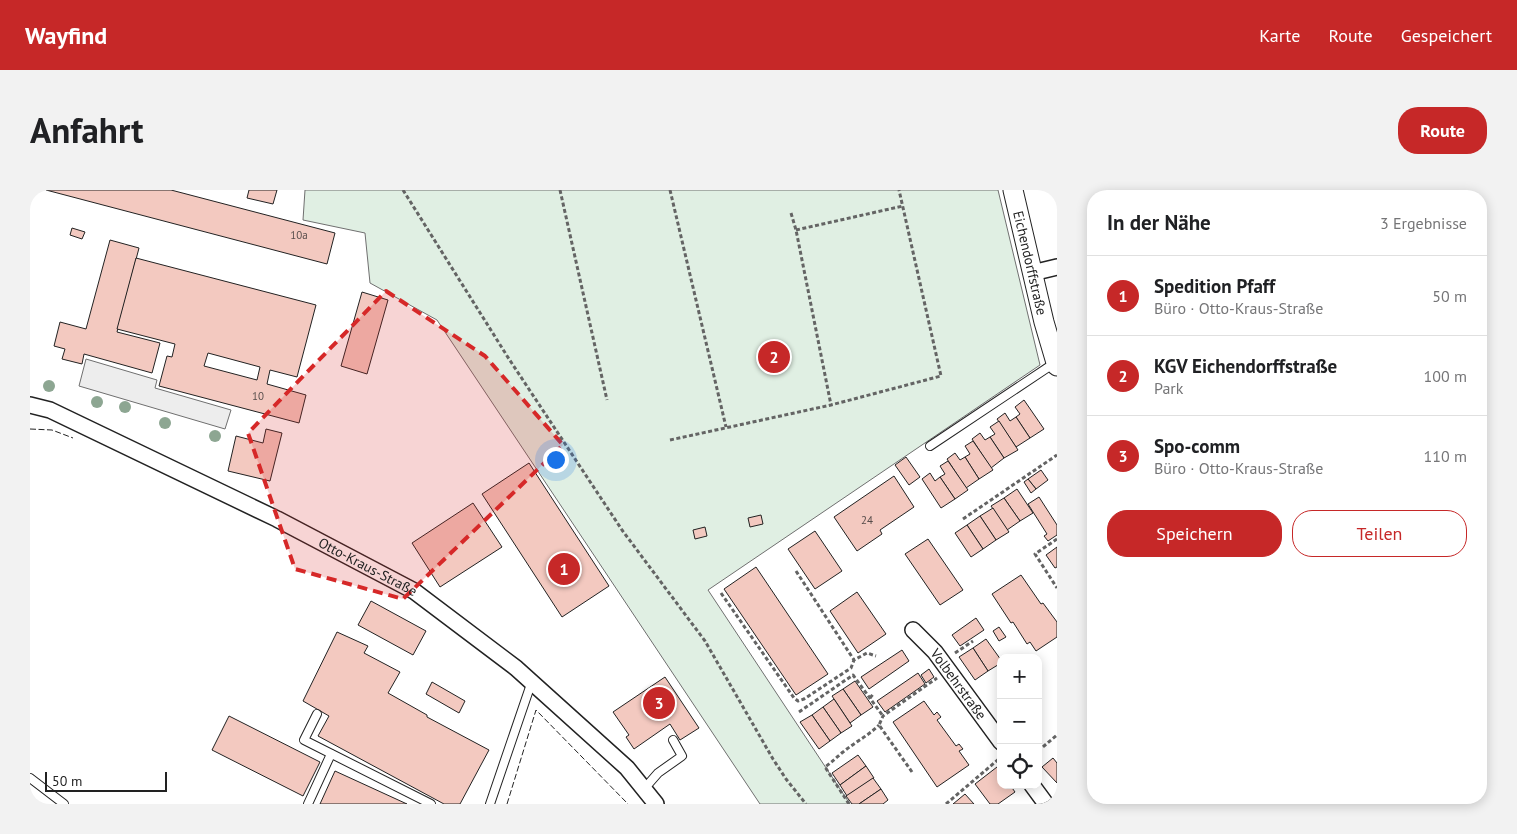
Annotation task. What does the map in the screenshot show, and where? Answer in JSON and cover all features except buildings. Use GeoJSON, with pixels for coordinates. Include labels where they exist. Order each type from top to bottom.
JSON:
{"type":"FeatureCollection","features":[{"type":"Feature","properties":{"kind":"street","name":"Eichendorffstraße"},"geometry":{"type":"LineString","coordinates":[[1013,190],[1044,322],[1056,364]]}},
{"type":"Feature","properties":{"kind":"street"},"geometry":{"type":"LineString","coordinates":[[1032,273],[1057,267]]}},
{"type":"Feature","properties":{"kind":"street","name":"Otto-Kraus-Straße"},"geometry":{"type":"LineString","coordinates":[[30,405],[50,410],[277,519],[414,591],[532,682],[627,768],[656,804]]}},
{"type":"Feature","properties":{"kind":"street","name":"Volbehrstraße"},"geometry":{"type":"LineString","coordinates":[[914,630],[935,652],[997,737]]}},
{"type":"Feature","properties":{"kind":"street"},"geometry":{"type":"LineString","coordinates":[[1035,789],[1046,804]]}},
{"type":"Feature","properties":{"kind":"lane"},"geometry":{"type":"LineString","coordinates":[[930,446],[1056,364]]}},
{"type":"Feature","properties":{"kind":"lane"},"geometry":{"type":"LineString","coordinates":[[490,804],[532,682]]}},
{"type":"Feature","properties":{"kind":"lane"},"geometry":{"type":"LineString","coordinates":[[317,714],[304,740],[431,804]]}},
{"type":"Feature","properties":{"kind":"lane"},"geometry":{"type":"LineString","coordinates":[[644,789],[658,773],[682,756],[673,740]]}},
{"type":"Feature","properties":{"kind":"lane"},"geometry":{"type":"LineString","coordinates":[[308,804],[331,754]]}},
{"type":"Feature","properties":{"kind":"lane"},"geometry":{"type":"LineString","coordinates":[[30,778],[64,804]]}},
{"type":"Feature","properties":{"kind":"path"},"geometry":{"type":"LineString","coordinates":[[403,190],[509,358],[622,530],[705,641],[773,760],[806,804]]}},
{"type":"Feature","properties":{"kind":"path"},"geometry":{"type":"LineString","coordinates":[[560,190],[607,400]]}},
{"type":"Feature","properties":{"kind":"path"},"geometry":{"type":"LineString","coordinates":[[670,190],[726,427]]}},
{"type":"Feature","properties":{"kind":"path"},"geometry":{"type":"LineString","coordinates":[[670,440],[832,404],[941,376],[899,190]]}},
{"type":"Feature","properties":{"kind":"path"},"geometry":{"type":"LineString","coordinates":[[796,230],[903,206]]}},
{"type":"Feature","properties":{"kind":"path"},"geometry":{"type":"LineString","coordinates":[[791,214],[796,230],[832,404]]}},
{"type":"Feature","properties":{"kind":"path"},"geometry":{"type":"LineString","coordinates":[[963,518],[1057,455]]}},
{"type":"Feature","properties":{"kind":"path"},"geometry":{"type":"LineString","coordinates":[[1057,539],[1035,554],[1057,588]]}},
{"type":"Feature","properties":{"kind":"path"},"geometry":{"type":"LineString","coordinates":[[796,571],[854,660]]}},
{"type":"Feature","properties":{"kind":"path"},"geometry":{"type":"LineString","coordinates":[[721,593],[794,698],[798,701],[851,668],[854,660],[868,652],[876,656]]}},
{"type":"Feature","properties":{"kind":"path"},"geometry":{"type":"LineString","coordinates":[[956,652],[973,641]]}},
{"type":"Feature","properties":{"kind":"path"},"geometry":{"type":"LineString","coordinates":[[849,804],[825,767],[872,732],[879,725],[883,716],[948,671]]}},
{"type":"Feature","properties":{"kind":"path"},"geometry":{"type":"LineString","coordinates":[[799,712],[853,675],[883,716]]}},
{"type":"Feature","properties":{"kind":"path"},"geometry":{"type":"LineString","coordinates":[[870,698],[874,693]]}},
{"type":"Feature","properties":{"kind":"path"},"geometry":{"type":"LineString","coordinates":[[879,725],[912,772]]}},
{"type":"Feature","properties":{"kind":"path"},"geometry":{"type":"LineString","coordinates":[[1042,748],[1057,735]]}},
{"type":"Feature","properties":{"kind":"path"},"geometry":{"type":"LineString","coordinates":[[946,804],[997,760]]}},
{"type":"Feature","properties":{"kind":"highlighted area"},"geometry":{"type":"Polygon","coordinates":[[[386,291],[485,356],[563,445],[403,599],[295,569],[248,433],[386,291]]]}},
{"type":"Feature","properties":{"kind":"green space"},"geometry":{"type":"Polygon","coordinates":[[[305,190],[998,190],[1040,365],[708,590],[850,804],[760,804],[437,320],[370,283],[365,233],[303,220],[305,190]]]}},
{"type":"Feature","properties":{"kind":"shaded area"},"geometry":{"type":"Polygon","coordinates":[[[86,359],[157,380],[155,388],[231,410],[225,429],[79,386],[86,359]]]}},
{"type":"Feature","properties":{"kind":"fence"},"geometry":{"type":"LineString","coordinates":[[30,429],[52,430],[73,438]]}},
{"type":"Feature","properties":{"kind":"fence"},"geometry":{"type":"LineString","coordinates":[[507,804],[536,710],[628,804]]}},
{"type":"Feature","properties":{"kind":"place","name":"KGV Eichendorffstraße"},"geometry":{"type":"Point","coordinates":[774,357]}},
{"type":"Feature","properties":{"kind":"place","name":"Spedition Pfaff"},"geometry":{"type":"Point","coordinates":[564,569]}},
{"type":"Feature","properties":{"kind":"place","name":"Spo-comm"},"geometry":{"type":"Point","coordinates":[659,703]}}]}
